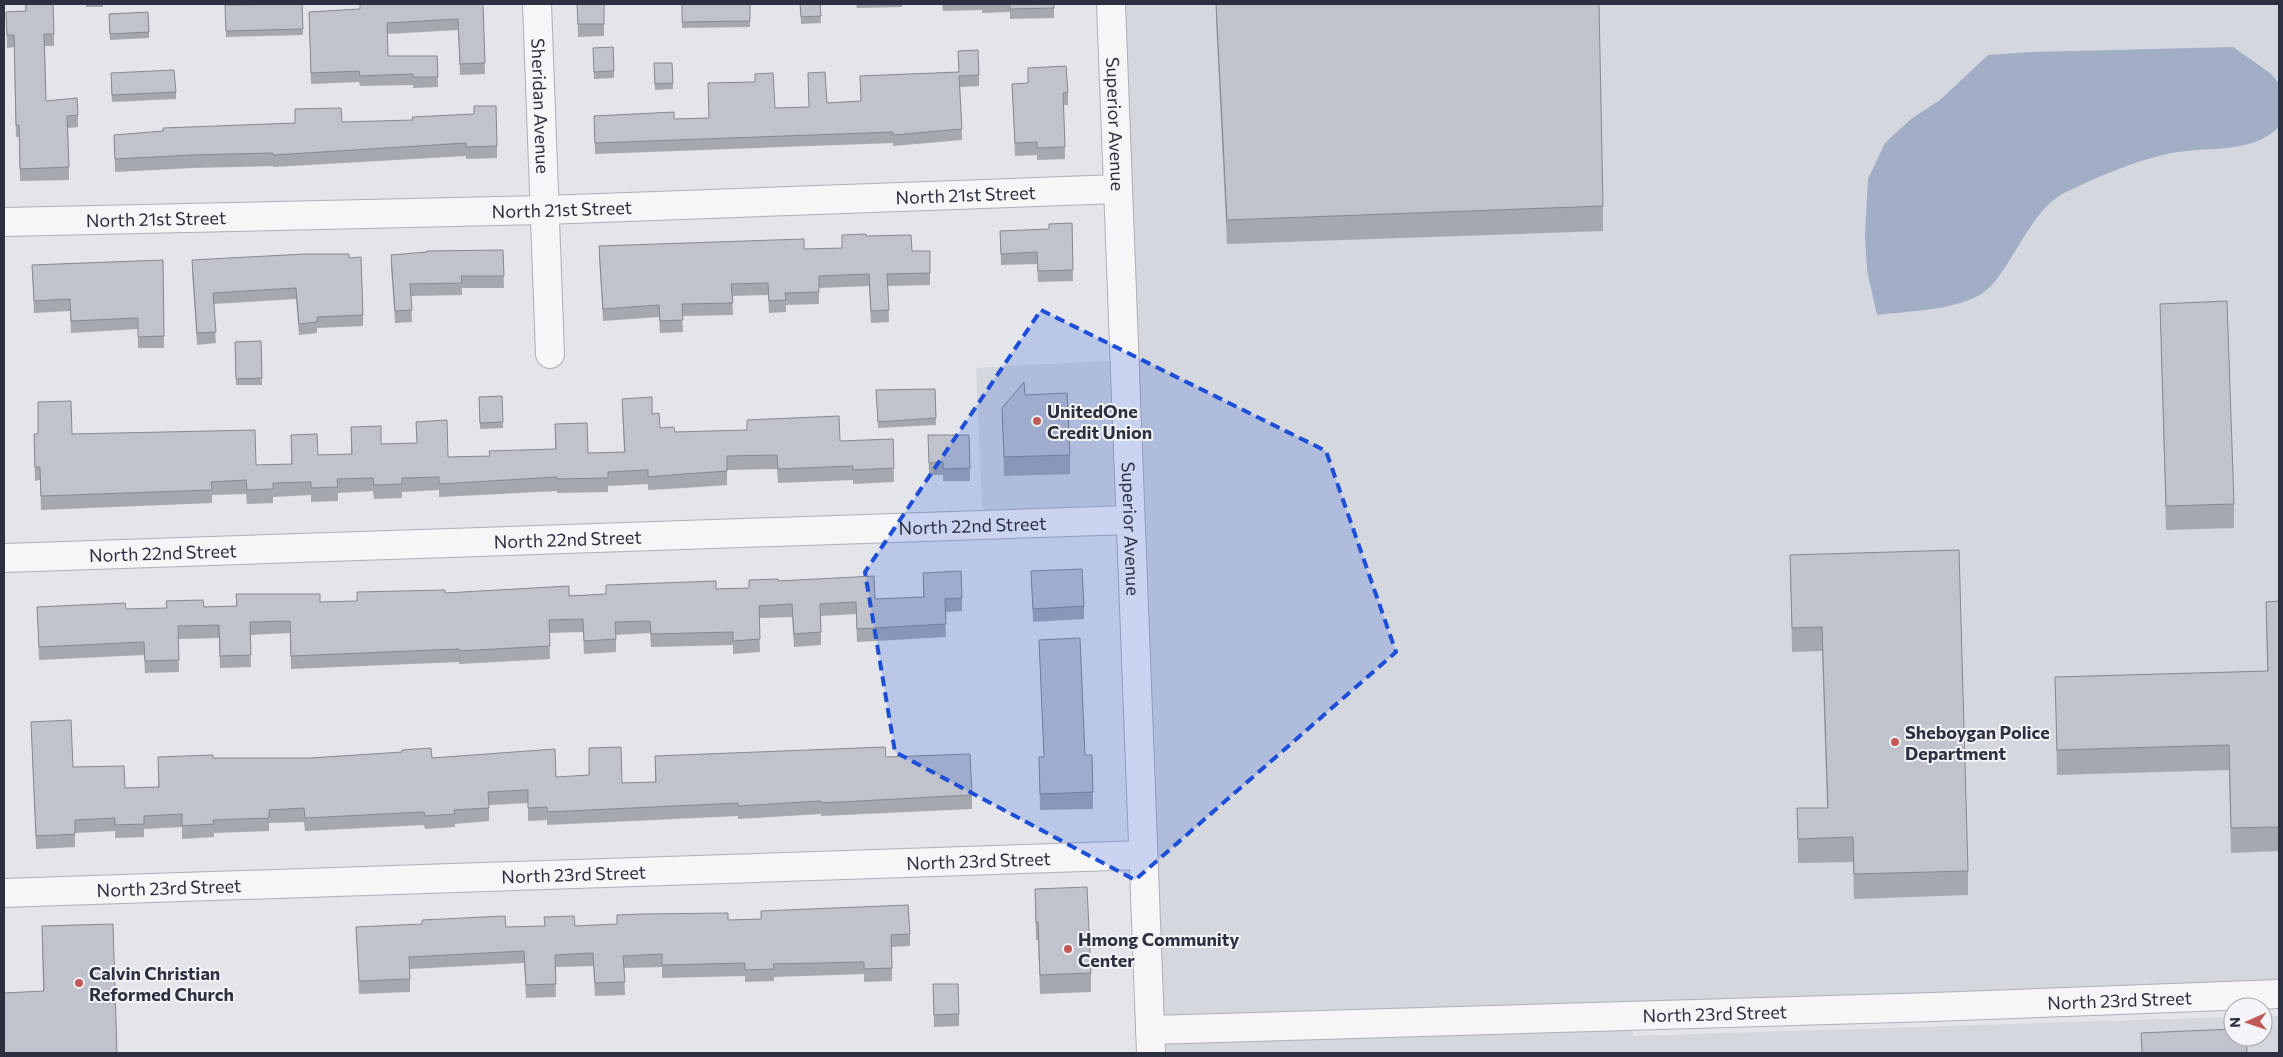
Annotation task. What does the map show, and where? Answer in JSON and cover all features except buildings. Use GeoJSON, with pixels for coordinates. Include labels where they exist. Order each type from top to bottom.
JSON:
{"type":"FeatureCollection","features":[{"type":"Feature","properties":{"kind":"street","name":"Sheridan Avenue"},"geometry":{"type":"LineString","coordinates":[[537,4],[550,354]]}},
{"type":"Feature","properties":{"kind":"street","name":"Superior Avenue"},"geometry":{"type":"LineString","coordinates":[[1111,4],[1150,1042]]}},
{"type":"Feature","properties":{"kind":"street","name":"North 21st Street"},"geometry":{"type":"LineString","coordinates":[[4,222],[545,210],[1118,189]]}},
{"type":"Feature","properties":{"kind":"street","name":"North 22nd Street"},"geometry":{"type":"LineString","coordinates":[[4,558],[1130,520]]}},
{"type":"Feature","properties":{"kind":"street","name":"North 23rd Street"},"geometry":{"type":"LineString","coordinates":[[4,893],[1142,855]]}},
{"type":"Feature","properties":{"kind":"street","name":"North 23rd Street"},"geometry":{"type":"LineString","coordinates":[[1150,1042],[1933,1007],[2279,994]]}},
{"type":"Feature","properties":{"kind":"highlighted area"},"geometry":{"type":"Polygon","coordinates":[[[1041,310],[1326,451],[1396,652],[1135,880],[895,752],[865,572],[1041,310]]]}},
{"type":"Feature","properties":{"kind":"shaded area"},"geometry":{"type":"Polygon","coordinates":[[[1111,4],[2279,4],[2279,994],[1632,1016],[1633,1036],[2223,1017],[2223,1047],[2273,1047],[2273,1016],[2279,1016],[2279,1053],[1151,1053],[1130,520],[983,526],[976,368],[1124,360],[1111,4]]]}},
{"type":"Feature","properties":{"kind":"water"},"geometry":{"type":"Polygon","coordinates":[[[2233,47],[2270,73],[2279,83],[2279,127],[2267,136],[2254,142],[2226,148],[2181,151],[2154,157],[2080,185],[2055,199],[2044,209],[1999,276],[1980,295],[1953,305],[1877,315],[1867,270],[1865,234],[1868,179],[1885,143],[1911,119],[1940,100],[1988,55],[2030,52],[2233,47]]]}},
{"type":"Feature","properties":{"kind":"place","name":"UnitedOne Credit Union"},"geometry":{"type":"Point","coordinates":[1037,421]}},
{"type":"Feature","properties":{"kind":"place","name":"Sheboygan Police Department"},"geometry":{"type":"Point","coordinates":[1895,742]}},
{"type":"Feature","properties":{"kind":"place","name":"Hmong Community Center"},"geometry":{"type":"Point","coordinates":[1068,949]}},
{"type":"Feature","properties":{"kind":"place","name":"Calvin Christian Reformed Church"},"geometry":{"type":"Point","coordinates":[79,983]}}]}
